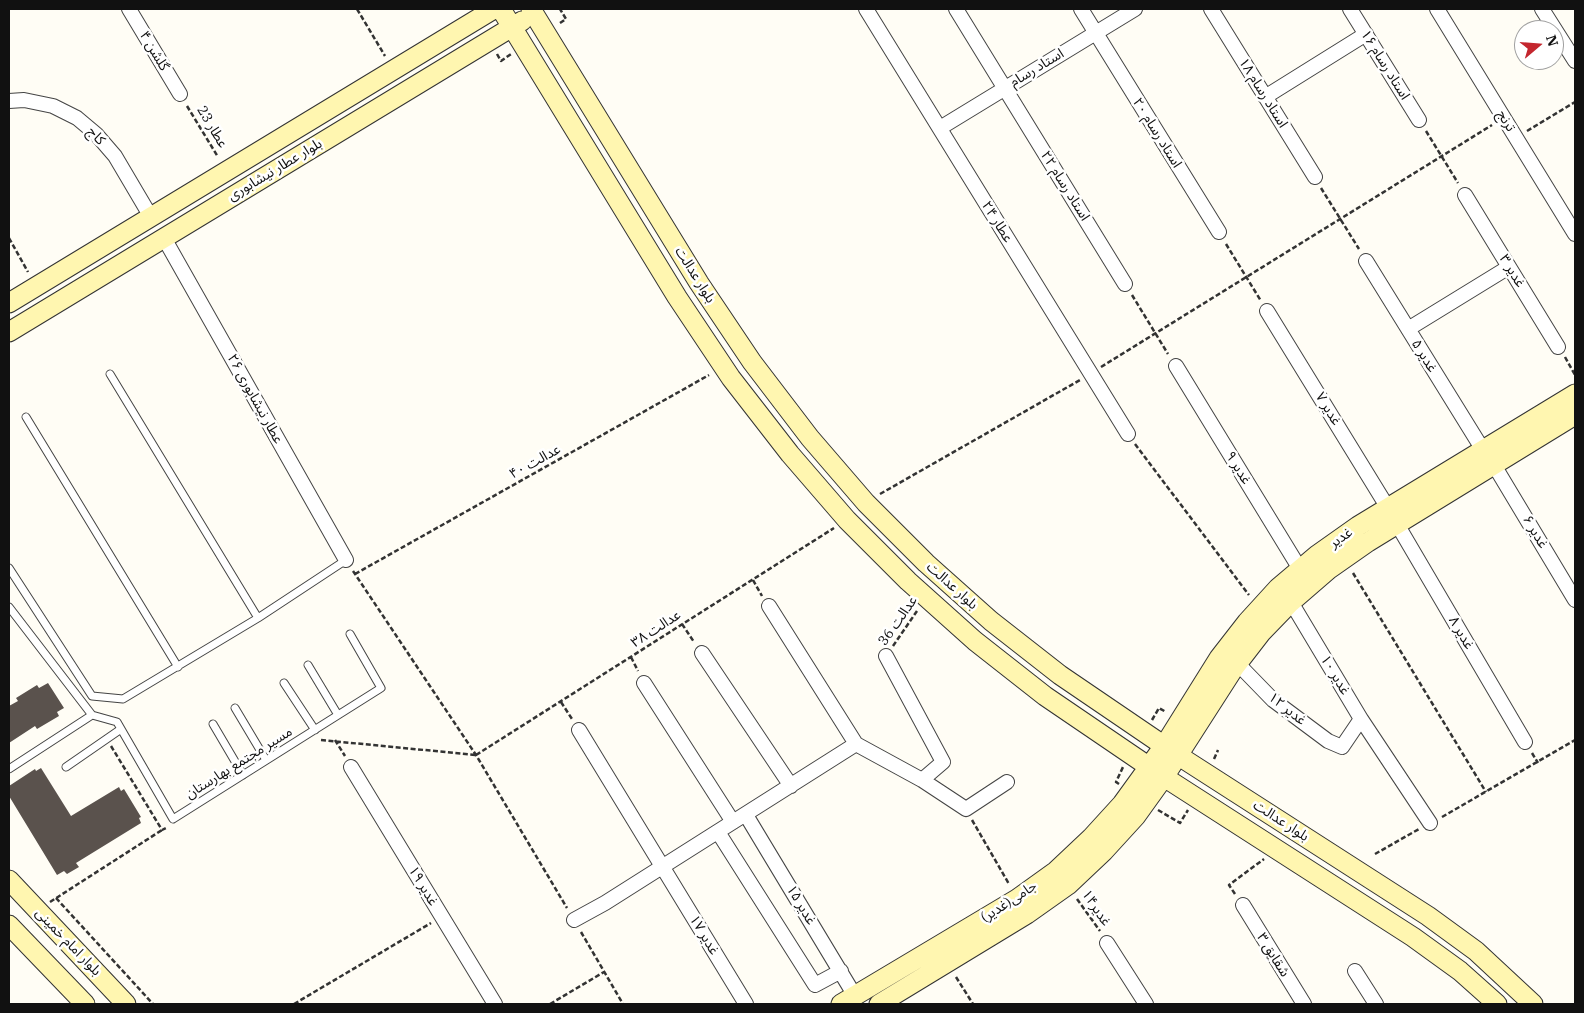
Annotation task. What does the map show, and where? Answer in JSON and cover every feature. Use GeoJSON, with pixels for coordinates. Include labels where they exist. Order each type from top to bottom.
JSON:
{"type":"FeatureCollection","features":[{"type":"Feature","properties":{"kind":"street","name":"گلشن ۴"},"geometry":{"type":"LineString","coordinates":[[129,9],[180,94]]}},
{"type":"Feature","properties":{"kind":"street","name":"بلوار عطار نیشابوری"},"geometry":{"type":"LineString","coordinates":[[9,303],[494,9]]}},
{"type":"Feature","properties":{"kind":"street","name":"بلوار عدالت"},"geometry":{"type":"LineString","coordinates":[[501,9],[677,297],[724,367],[790,454],[847,520],[927,598],[975,641],[1045,696],[1157,772],[1413,937],[1460,972],[1497,1004]]}},
{"type":"Feature","properties":{"kind":"street","name":"عطار ۲۴"},"geometry":{"type":"LineString","coordinates":[[866,9],[1128,434]]}},
{"type":"Feature","properties":{"kind":"street","name":"استاد رسام ۲۲"},"geometry":{"type":"LineString","coordinates":[[956,9],[1125,284]]}},
{"type":"Feature","properties":{"kind":"street","name":"استاد رسام ۲۰"},"geometry":{"type":"LineString","coordinates":[[1081,9],[1219,232]]}},
{"type":"Feature","properties":{"kind":"street","name":"استاد رسام"},"geometry":{"type":"LineString","coordinates":[[940,128],[1135,9]]}},
{"type":"Feature","properties":{"kind":"street","name":"استاد رسام ۱۸"},"geometry":{"type":"LineString","coordinates":[[1211,9],[1315,177]]}},
{"type":"Feature","properties":{"kind":"street","name":"استاد رسام ۱۶"},"geometry":{"type":"LineString","coordinates":[[1350,9],[1419,120]]}},
{"type":"Feature","properties":{"kind":"street","name":"ترنج"},"geometry":{"type":"LineString","coordinates":[[1437,9],[1575,234]]}},
{"type":"Feature","properties":{"kind":"street"},"geometry":{"type":"LineString","coordinates":[[1542,9],[1574,61]]}},
{"type":"Feature","properties":{"kind":"street","name":"بلوار عطار نیشابوری"},"geometry":{"type":"LineString","coordinates":[[9,332],[512,27],[536,10]]}},
{"type":"Feature","properties":{"kind":"street","name":"بلوار عدالت"},"geometry":{"type":"LineString","coordinates":[[536,10],[699,283],[752,362],[810,438],[866,503],[926,563],[991,621],[1060,675],[1171,751],[1428,916],[1476,951],[1533,1004]]}},
{"type":"Feature","properties":{"kind":"street"},"geometry":{"type":"LineString","coordinates":[[1265,97],[1366,34]]}},
{"type":"Feature","properties":{"kind":"street","name":"کاج"},"geometry":{"type":"LineString","coordinates":[[9,101],[24,100],[53,106],[77,118],[96,134],[115,156],[151,217]]}},
{"type":"Feature","properties":{"kind":"street","name":"غدیر ۳"},"geometry":{"type":"LineString","coordinates":[[1465,195],[1558,347]]}},
{"type":"Feature","properties":{"kind":"street"},"geometry":{"type":"LineString","coordinates":[[151,217],[164,238]]}},
{"type":"Feature","properties":{"kind":"street","name":"عطار نیشابوری ۲۶"},"geometry":{"type":"LineString","coordinates":[[164,238],[346,560]]}},
{"type":"Feature","properties":{"kind":"street","name":"غدیر ۵"},"geometry":{"type":"LineString","coordinates":[[1366,261],[1488,458]]}},
{"type":"Feature","properties":{"kind":"street"},"geometry":{"type":"LineString","coordinates":[[1408,330],[1509,267]]}},
{"type":"Feature","properties":{"kind":"street","name":"غدیر ۷"},"geometry":{"type":"LineString","coordinates":[[1267,311],[1393,516]]}},
{"type":"Feature","properties":{"kind":"street","name":"غدیر ۹"},"geometry":{"type":"LineString","coordinates":[[1176,366],[1300,569]]}},
{"type":"Feature","properties":{"kind":"street","name":"غدیر"},"geometry":{"type":"LineString","coordinates":[[1171,751],[1219,658],[1259,608],[1300,569],[1330,546],[1393,516],[1488,458],[1575,394]]}},
{"type":"Feature","properties":{"kind":"street","name":"غدیر"},"geometry":{"type":"LineString","coordinates":[[1488,458],[1575,415]]}},
{"type":"Feature","properties":{"kind":"street","name":"غدیر ۶"},"geometry":{"type":"LineString","coordinates":[[1488,458],[1570,580],[1575,600]]}},
{"type":"Feature","properties":{"kind":"street","name":"غدیر"},"geometry":{"type":"LineString","coordinates":[[1171,751],[1261,633],[1290,602],[1393,516]]}},
{"type":"Feature","properties":{"kind":"street","name":"غدیر ۸"},"geometry":{"type":"LineString","coordinates":[[1393,516],[1525,742]]}},
{"type":"Feature","properties":{"kind":"street","name":"غدیر ۱۰"},"geometry":{"type":"LineString","coordinates":[[1290,602],[1361,719],[1430,823]]}},
{"type":"Feature","properties":{"kind":"street"},"geometry":{"type":"LineString","coordinates":[[769,606],[856,744],[922,780],[966,809],[1006,782]]}},
{"type":"Feature","properties":{"kind":"street"},"geometry":{"type":"LineString","coordinates":[[702,653],[791,786]]}},
{"type":"Feature","properties":{"kind":"street"},"geometry":{"type":"LineString","coordinates":[[886,656],[943,762],[922,780]]}},
{"type":"Feature","properties":{"kind":"street","name":"غدیر ۱۲"},"geometry":{"type":"LineString","coordinates":[[1238,664],[1272,700],[1328,741],[1342,747],[1361,719]]}},
{"type":"Feature","properties":{"kind":"street"},"geometry":{"type":"LineString","coordinates":[[644,683],[733,822]]}},
{"type":"Feature","properties":{"kind":"street","name":"غدیر ۱۷"},"geometry":{"type":"LineString","coordinates":[[579,730],[746,1004]]}},
{"type":"Feature","properties":{"kind":"street"},"geometry":{"type":"LineString","coordinates":[[574,920],[746,815],[856,744]]}},
{"type":"Feature","properties":{"kind":"street"},"geometry":{"type":"LineString","coordinates":[[1157,772],[1171,751]]}},
{"type":"Feature","properties":{"kind":"street","name":"غدیر ۱۹"},"geometry":{"type":"LineString","coordinates":[[351,767],[495,1004]]}},
{"type":"Feature","properties":{"kind":"street","name":"جامی(غدیر)"},"geometry":{"type":"LineString","coordinates":[[879,1004],[1027,914],[1068,885],[1104,851],[1136,816],[1157,772]]}},
{"type":"Feature","properties":{"kind":"street","name":"جامی(غدیر)"},"geometry":{"type":"LineString","coordinates":[[848,1000],[1017,898],[1056,871],[1091,838],[1122,804],[1157,772]]}},
{"type":"Feature","properties":{"kind":"street","name":"غدیر ۱۵"},"geometry":{"type":"LineString","coordinates":[[746,815],[841,971],[848,1000]]}},
{"type":"Feature","properties":{"kind":"street"},"geometry":{"type":"LineString","coordinates":[[718,832],[815,985],[841,971]]}},
{"type":"Feature","properties":{"kind":"street","name":"بلوار امام خمینی"},"geometry":{"type":"LineString","coordinates":[[9,880],[126,1004]]}},
{"type":"Feature","properties":{"kind":"street","name":"شقایق ۳"},"geometry":{"type":"LineString","coordinates":[[1243,905],[1304,1004]]}},
{"type":"Feature","properties":{"kind":"street"},"geometry":{"type":"LineString","coordinates":[[9,925],[85,1004]]}},
{"type":"Feature","properties":{"kind":"street"},"geometry":{"type":"LineString","coordinates":[[1107,943],[1146,1004]]}},
{"type":"Feature","properties":{"kind":"street"},"geometry":{"type":"LineString","coordinates":[[1355,971],[1376,1004]]}},
{"type":"Feature","properties":{"kind":"lane"},"geometry":{"type":"LineString","coordinates":[[110,374],[258,618]]}},
{"type":"Feature","properties":{"kind":"lane"},"geometry":{"type":"LineString","coordinates":[[26,417],[178,667]]}},
{"type":"Feature","properties":{"kind":"lane"},"geometry":{"type":"LineString","coordinates":[[9,568],[92,696],[122,699],[258,618],[346,560]]}},
{"type":"Feature","properties":{"kind":"lane"},"geometry":{"type":"LineString","coordinates":[[9,608],[92,715],[117,722],[121,729],[66,767]]}},
{"type":"Feature","properties":{"kind":"lane","name":"مسیر مجتمع بهارستان"},"geometry":{"type":"LineString","coordinates":[[121,729],[173,819],[381,688],[350,634]]}},
{"type":"Feature","properties":{"kind":"lane"},"geometry":{"type":"LineString","coordinates":[[308,665],[338,715]]}},
{"type":"Feature","properties":{"kind":"lane"},"geometry":{"type":"LineString","coordinates":[[284,683],[315,730]]}},
{"type":"Feature","properties":{"kind":"lane"},"geometry":{"type":"LineString","coordinates":[[235,708],[266,760]]}},
{"type":"Feature","properties":{"kind":"lane"},"geometry":{"type":"LineString","coordinates":[[9,769],[92,715]]}},
{"type":"Feature","properties":{"kind":"lane"},"geometry":{"type":"LineString","coordinates":[[213,724],[243,775]]}},
{"type":"Feature","properties":{"kind":"path"},"geometry":{"type":"LineString","coordinates":[[357,9],[393,70]]}},
{"type":"Feature","properties":{"kind":"path","name":"عطار 23"},"geometry":{"type":"LineString","coordinates":[[180,94],[226,171]]}},
{"type":"Feature","properties":{"kind":"path"},"geometry":{"type":"LineString","coordinates":[[1516,138],[1575,102]]}},
{"type":"Feature","properties":{"kind":"path"},"geometry":{"type":"LineString","coordinates":[[866,503],[1091,374],[1504,118]]}},
{"type":"Feature","properties":{"kind":"path"},"geometry":{"type":"LineString","coordinates":[[1419,120],[1465,195]]}},
{"type":"Feature","properties":{"kind":"path"},"geometry":{"type":"LineString","coordinates":[[1315,177],[1366,261]]}},
{"type":"Feature","properties":{"kind":"path"},"geometry":{"type":"LineString","coordinates":[[1219,232],[1267,311]]}},
{"type":"Feature","properties":{"kind":"path"},"geometry":{"type":"LineString","coordinates":[[9,238],[36,286]]}},
{"type":"Feature","properties":{"kind":"path"},"geometry":{"type":"LineString","coordinates":[[1125,284],[1176,366]]}},
{"type":"Feature","properties":{"kind":"path"},"geometry":{"type":"LineString","coordinates":[[1558,347],[1575,375]]}},
{"type":"Feature","properties":{"kind":"path","name":"عدالت ۴۰"},"geometry":{"type":"LineString","coordinates":[[355,574],[724,367]]}},
{"type":"Feature","properties":{"kind":"path"},"geometry":{"type":"LineString","coordinates":[[1128,434],[1259,608]]}},
{"type":"Feature","properties":{"kind":"path","name":"عدالت ۳۸"},"geometry":{"type":"LineString","coordinates":[[476,755],[847,520]]}},
{"type":"Feature","properties":{"kind":"path"},"geometry":{"type":"LineString","coordinates":[[1344,558],[1486,792]]}},
{"type":"Feature","properties":{"kind":"path"},"geometry":{"type":"LineString","coordinates":[[346,560],[476,755],[623,1004]]}},
{"type":"Feature","properties":{"kind":"path"},"geometry":{"type":"LineString","coordinates":[[753,580],[769,606]]}},
{"type":"Feature","properties":{"kind":"path","name":"عدالت 36"},"geometry":{"type":"LineString","coordinates":[[886,656],[927,598]]}},
{"type":"Feature","properties":{"kind":"path"},"geometry":{"type":"LineString","coordinates":[[682,624],[702,653]]}},
{"type":"Feature","properties":{"kind":"path"},"geometry":{"type":"LineString","coordinates":[[561,702],[579,730]]}},
{"type":"Feature","properties":{"kind":"path"},"geometry":{"type":"LineString","coordinates":[[335,740],[351,767]]}},
{"type":"Feature","properties":{"kind":"path"},"geometry":{"type":"LineString","coordinates":[[1375,854],[1575,740]]}},
{"type":"Feature","properties":{"kind":"path"},"geometry":{"type":"LineString","coordinates":[[966,809],[1017,898]]}},
{"type":"Feature","properties":{"kind":"path"},"geometry":{"type":"LineString","coordinates":[[38,910],[162,830]]}},
{"type":"Feature","properties":{"kind":"path"},"geometry":{"type":"LineString","coordinates":[[1243,905],[1229,885],[1278,850]]}},
{"type":"Feature","properties":{"kind":"path","name":"غدیر۱۴"},"geometry":{"type":"LineString","coordinates":[[1068,885],[1107,943]]}},
{"type":"Feature","properties":{"kind":"path"},"geometry":{"type":"LineString","coordinates":[[56,898],[153,1004]]}},
{"type":"Feature","properties":{"kind":"path"},"geometry":{"type":"LineString","coordinates":[[294,1004],[442,917]]}},
{"type":"Feature","properties":{"kind":"path"},"geometry":{"type":"LineString","coordinates":[[947,963],[973,1004]]}},
{"type":"Feature","properties":{"kind":"path"},"geometry":{"type":"LineString","coordinates":[[550,1004],[604,972]]}},
{"type":"Feature","properties":{"kind":"building"},"geometry":{"type":"Polygon","coordinates":[[[48,683],[64,708],[57,712],[59,716],[37,729],[35,726],[9,743],[9,706],[18,701],[16,698],[37,685],[39,688],[48,683]]]}},
{"type":"Feature","properties":{"kind":"building"},"geometry":{"type":"Polygon","coordinates":[[[41,768],[71,816],[119,787],[121,791],[124,789],[141,817],[139,818],[141,823],[76,863],[79,867],[67,874],[64,871],[57,875],[9,796],[9,786],[35,769],[36,771],[41,768]]]}}]}
